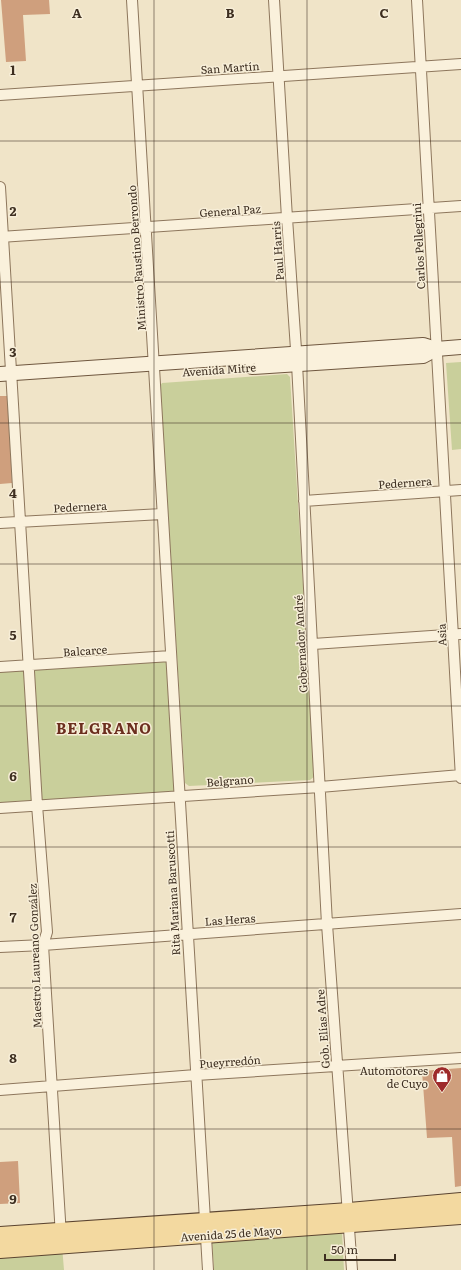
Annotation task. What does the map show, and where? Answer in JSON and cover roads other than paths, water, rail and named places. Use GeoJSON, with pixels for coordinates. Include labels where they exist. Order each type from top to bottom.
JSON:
{"type":"FeatureCollection","features":[{"type":"Feature","properties":{"kind":"main road","name":"Avenida Mitre"},"geometry":{"type":"LineString","coordinates":[[6,379],[296,359],[423,345],[436,349],[461,347]]}},
{"type":"Feature","properties":{"kind":"main road","name":"Avenida 25 de Mayo"},"geometry":{"type":"LineString","coordinates":[[0,1235],[61,1238],[206,1228],[349,1217],[461,1201]]}},
{"type":"Feature","properties":{"kind":"main road","name":"Avenida 25 de Mayo"},"geometry":{"type":"LineString","coordinates":[[349,1217],[461,1216]]}},
{"type":"Feature","properties":{"kind":"main road","name":"Avenida 25 de Mayo"},"geometry":{"type":"LineString","coordinates":[[0,1250],[61,1238]]}},
{"type":"Feature","properties":{"kind":"street","name":"Ministro Faustino Berrondo"},"geometry":{"type":"LineString","coordinates":[[132,0],[155,369],[162,514]]}},
{"type":"Feature","properties":{"kind":"street","name":"Paul Harris"},"geometry":{"type":"LineString","coordinates":[[274,0],[304,501]]}},
{"type":"Feature","properties":{"kind":"street","name":"Carlos Pellegrini"},"geometry":{"type":"LineString","coordinates":[[417,0],[436,349],[446,491]]}},
{"type":"Feature","properties":{"kind":"street","name":"San Martín"},"geometry":{"type":"LineString","coordinates":[[0,95],[461,64]]}},
{"type":"Feature","properties":{"kind":"street","name":"Maestro Laureano González"},"geometry":{"type":"LineString","coordinates":[[0,187],[6,379],[21,522],[28,665],[47,932],[43,945],[61,1238]]}},
{"type":"Feature","properties":{"kind":"street","name":"General Paz"},"geometry":{"type":"LineString","coordinates":[[2,237],[461,206]]}},
{"type":"Feature","properties":{"kind":"street","name":"Pedernera"},"geometry":{"type":"LineString","coordinates":[[304,501],[461,490]]}},
{"type":"Feature","properties":{"kind":"street","name":"Asia"},"geometry":{"type":"LineString","coordinates":[[446,491],[457,634],[461,776]]}},
{"type":"Feature","properties":{"kind":"street","name":"Gobernador André"},"geometry":{"type":"LineString","coordinates":[[304,501],[320,787]]}},
{"type":"Feature","properties":{"kind":"street","name":"Pedernera"},"geometry":{"type":"LineString","coordinates":[[0,523],[162,514]]}},
{"type":"Feature","properties":{"kind":"street","name":"Rita Mariana Baruscotti"},"geometry":{"type":"LineString","coordinates":[[162,514],[208,1270]]}},
{"type":"Feature","properties":{"kind":"street"},"geometry":{"type":"LineString","coordinates":[[313,644],[457,634]]}},
{"type":"Feature","properties":{"kind":"street","name":"Balcarce"},"geometry":{"type":"LineString","coordinates":[[0,667],[170,656]]}},
{"type":"Feature","properties":{"kind":"street","name":"Belgrano"},"geometry":{"type":"LineString","coordinates":[[0,808],[179,795],[320,787],[461,776]]}},
{"type":"Feature","properties":{"kind":"street","name":"Gob. Elías Adre"},"geometry":{"type":"LineString","coordinates":[[320,787],[327,924],[352,1270]]}},
{"type":"Feature","properties":{"kind":"street","name":"Las Heras"},"geometry":{"type":"LineString","coordinates":[[0,947],[461,914]]}},
{"type":"Feature","properties":{"kind":"street","name":"Pueyrredón"},"geometry":{"type":"LineString","coordinates":[[0,1090],[196,1075],[461,1058]]}},
{"type":"Feature","properties":{"kind":"place","name":"Automotores de Cuyo"},"geometry":{"type":"Point","coordinates":[442,1093]}},
{"type":"Feature","properties":{"kind":"district","name":"BELGRANO"},"geometry":{"type":"Point","coordinates":[104,727]}}]}
